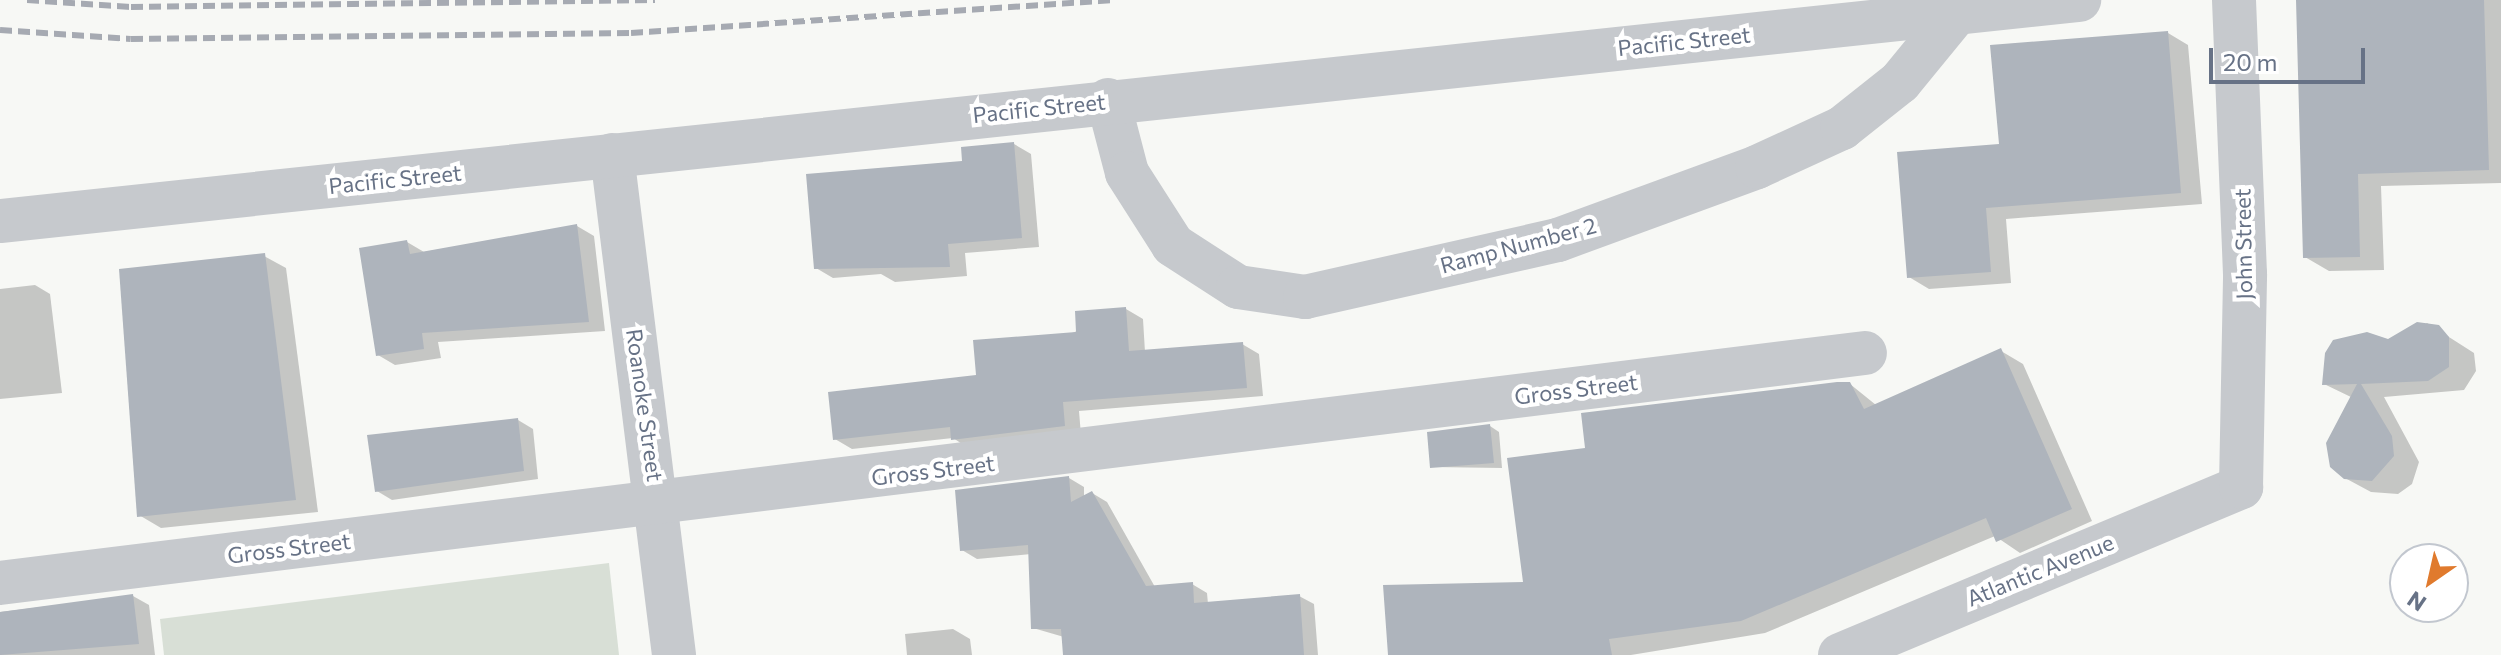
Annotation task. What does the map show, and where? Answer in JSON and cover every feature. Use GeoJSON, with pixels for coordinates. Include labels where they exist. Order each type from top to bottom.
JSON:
{"type":"FeatureCollection","features":[{"type":"Feature","properties":{"kind":"street","name":"Ramp Number 2"},"geometry":{"type":"LineString","coordinates":[[1108,100],[1127,173],[1173,245],[1238,287],[1305,297],[1558,240],[1757,167],[1854,119],[1900,82],[1967,0]]}},
{"type":"Feature","properties":{"kind":"street","name":"Pacific Street"},"geometry":{"type":"LineString","coordinates":[[0,221],[1108,100],[2079,0]]}},
{"type":"Feature","properties":{"kind":"street","name":"John Street"},"geometry":{"type":"LineString","coordinates":[[2234,0],[2245,274],[2241,487]]}},
{"type":"Feature","properties":{"kind":"street","name":"Roanoke Street"},"geometry":{"type":"LineString","coordinates":[[612,155],[659,505],[674,655]]}},
{"type":"Feature","properties":{"kind":"street","name":"Gross Street"},"geometry":{"type":"LineString","coordinates":[[0,583],[659,505],[1865,353]]}},
{"type":"Feature","properties":{"kind":"street","name":"Atlantic Avenue"},"geometry":{"type":"LineString","coordinates":[[1840,655],[2241,487]]}},
{"type":"Feature","properties":{"kind":"shaded area"},"geometry":{"type":"Polygon","coordinates":[[[609,563],[619,655],[164,655],[160,619],[609,563]]]}},
{"type":"Feature","properties":{"kind":"building"},"geometry":{"type":"Polygon","coordinates":[[[2296,0],[2484,0],[2489,170],[2358,174],[2360,257],[2303,258],[2296,0]]]}},
{"type":"Feature","properties":{"kind":"building"},"geometry":{"type":"Polygon","coordinates":[[[2168,31],[2181,193],[1986,208],[1991,272],[1907,278],[1897,152],[1999,144],[1990,45],[2168,31]]]}},
{"type":"Feature","properties":{"kind":"building"},"geometry":{"type":"Polygon","coordinates":[[[1014,142],[1022,238],[948,244],[950,267],[814,269],[806,174],[962,161],[961,147],[1014,142]]]}},
{"type":"Feature","properties":{"kind":"building"},"geometry":{"type":"Polygon","coordinates":[[[577,224],[589,322],[422,333],[424,349],[376,356],[359,248],[407,240],[410,254],[577,224]]]}},
{"type":"Feature","properties":{"kind":"building"},"geometry":{"type":"Polygon","coordinates":[[[265,253],[296,500],[137,517],[119,269],[265,253]]]}},
{"type":"Feature","properties":{"kind":"building"},"geometry":{"type":"Polygon","coordinates":[[[1126,307],[1129,351],[1243,342],[1247,388],[1063,402],[1065,426],[951,440],[950,427],[833,440],[828,392],[976,375],[973,340],[1076,332],[1075,311],[1126,307]]]}},
{"type":"Feature","properties":{"kind":"building"},"geometry":{"type":"Polygon","coordinates":[[[2417,322],[2439,325],[2449,337],[2449,367],[2428,381],[2361,384],[2392,436],[2394,456],[2372,481],[2344,479],[2330,467],[2326,443],[2357,384],[2322,385],[2325,353],[2333,340],[2367,332],[2388,339],[2417,322]]]}},
{"type":"Feature","properties":{"kind":"building"},"geometry":{"type":"Polygon","coordinates":[[[2001,348],[2072,509],[1996,542],[1986,518],[1741,621],[1609,639],[1612,655],[1388,655],[1383,585],[1523,582],[1507,458],[1585,448],[1581,413],[1837,382],[1850,382],[1864,409],[2001,348]]]}},
{"type":"Feature","properties":{"kind":"building"},"geometry":{"type":"Polygon","coordinates":[[[518,418],[524,471],[375,492],[367,435],[518,418]]]}},
{"type":"Feature","properties":{"kind":"building"},"geometry":{"type":"Polygon","coordinates":[[[1490,424],[1494,463],[1430,468],[1427,432],[1490,424]]]}},
{"type":"Feature","properties":{"kind":"building"},"geometry":{"type":"Polygon","coordinates":[[[1069,476],[1071,502],[1092,491],[1146,586],[1193,582],[1194,603],[1300,594],[1304,655],[1063,655],[1061,629],[1031,629],[1028,545],[960,551],[955,490],[1069,476]]]}},
{"type":"Feature","properties":{"kind":"building"},"geometry":{"type":"Polygon","coordinates":[[[133,594],[139,644],[0,655],[0,612],[133,594]]]}},
{"type":"Feature","properties":{"kind":"railway"},"geometry":{"type":"LineString","coordinates":[[27,0],[131,7],[655,0]]}},
{"type":"Feature","properties":{"kind":"railway"},"geometry":{"type":"LineString","coordinates":[[0,30],[131,39],[631,33],[1114,0]]}}]}
